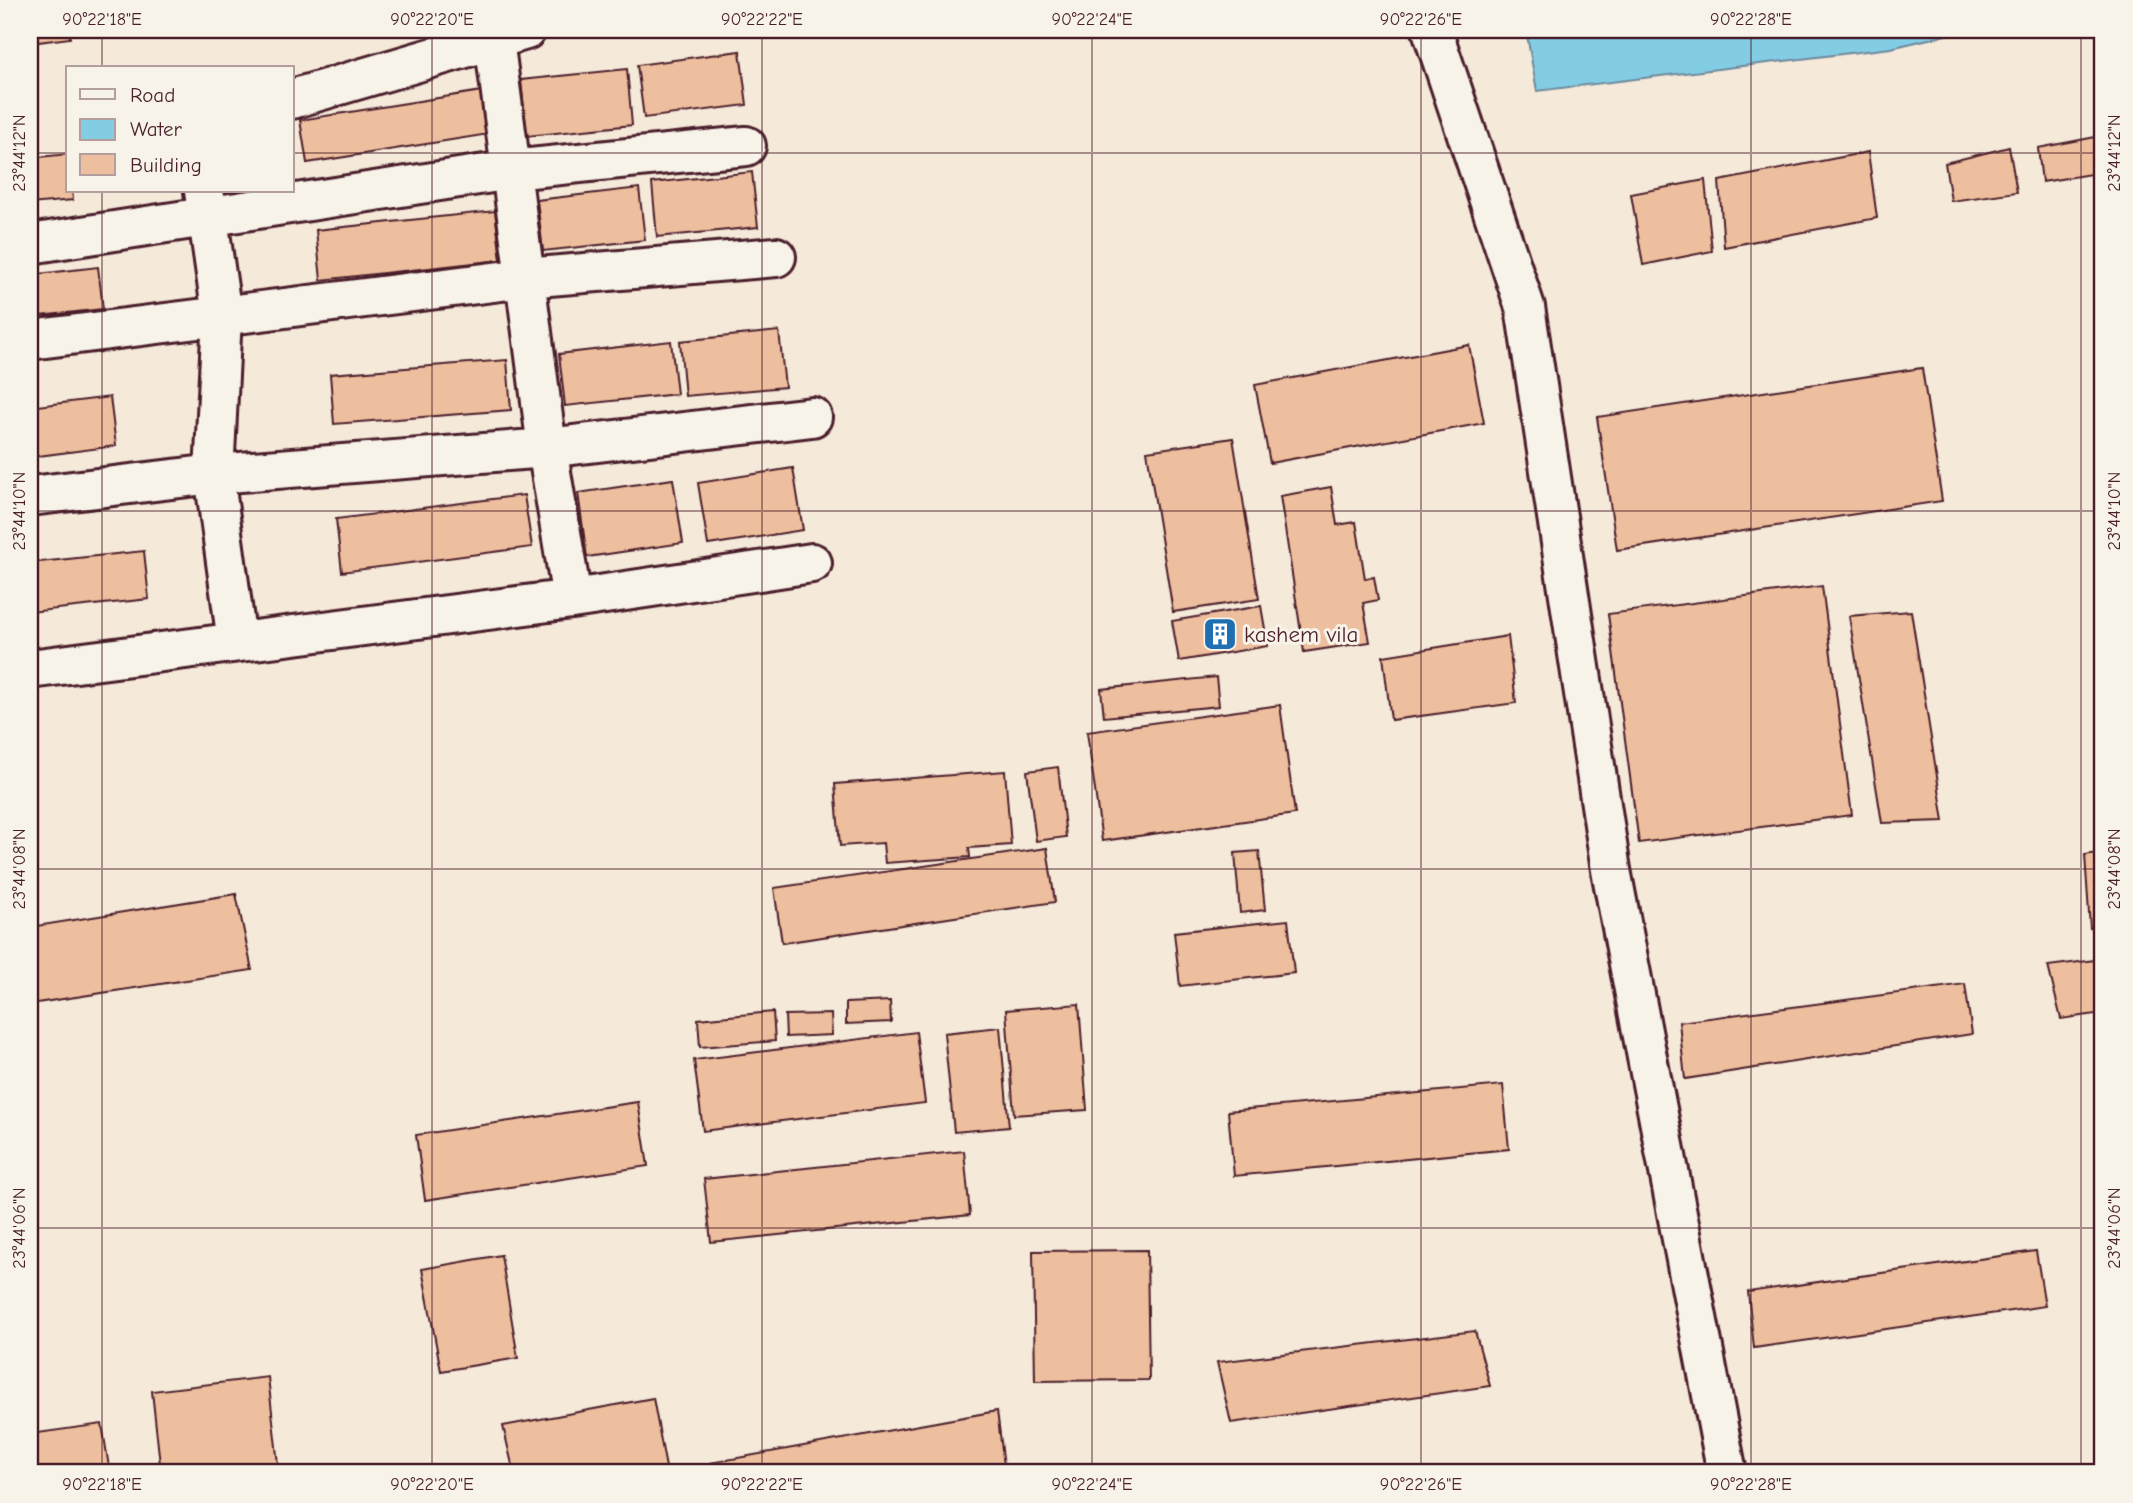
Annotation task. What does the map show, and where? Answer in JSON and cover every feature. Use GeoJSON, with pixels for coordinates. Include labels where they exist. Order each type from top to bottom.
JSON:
{"type":"FeatureCollection","features":[{"type":"Feature","properties":{"kind":"street"},"geometry":{"type":"LineString","coordinates":[[1432,30],[1525,307],[1611,870],[1727,1473]]}},
{"type":"Feature","properties":{"kind":"street"},"geometry":{"type":"LineString","coordinates":[[294,98],[510,34],[511,170],[547,449],[572,599]]}},
{"type":"Feature","properties":{"kind":"street"},"geometry":{"type":"LineString","coordinates":[[30,244],[206,204],[746,146]]}},
{"type":"Feature","properties":{"kind":"street"},"geometry":{"type":"LineString","coordinates":[[206,204],[222,316],[214,474],[237,642]]}},
{"type":"Feature","properties":{"kind":"street"},"geometry":{"type":"LineString","coordinates":[[30,340],[525,278],[776,257]]}},
{"type":"Feature","properties":{"kind":"street"},"geometry":{"type":"LineString","coordinates":[[30,496],[214,474],[547,449],[812,417]]}},
{"type":"Feature","properties":{"kind":"street"},"geometry":{"type":"LineString","coordinates":[[30,669],[572,599],[812,563]]}},
{"type":"Feature","properties":{"kind":"water"},"geometry":{"type":"Polygon","coordinates":[[[1526,30],[1967,30],[1891,48],[1537,91],[1526,30]]]}},
{"type":"Feature","properties":{"kind":"building"},"geometry":{"type":"Polygon","coordinates":[[[30,30],[69,30],[70,38],[30,43],[30,30]]]}},
{"type":"Feature","properties":{"kind":"building"},"geometry":{"type":"Polygon","coordinates":[[[740,51],[747,105],[644,118],[637,65],[740,51]]]}},
{"type":"Feature","properties":{"kind":"building"},"geometry":{"type":"Polygon","coordinates":[[[627,69],[632,125],[527,136],[521,80],[627,69]]]}},
{"type":"Feature","properties":{"kind":"building"},"geometry":{"type":"Polygon","coordinates":[[[482,91],[489,134],[307,163],[300,120],[482,91]]]}},
{"type":"Feature","properties":{"kind":"building"},"geometry":{"type":"Polygon","coordinates":[[[2101,136],[2103,172],[2042,182],[2038,148],[2101,136]]]}},
{"type":"Feature","properties":{"kind":"building"},"geometry":{"type":"Polygon","coordinates":[[[2009,147],[2017,192],[1951,201],[1945,163],[2009,147]]]}},
{"type":"Feature","properties":{"kind":"building"},"geometry":{"type":"Polygon","coordinates":[[[1868,152],[1877,218],[1724,247],[1719,181],[1868,152]]]}},
{"type":"Feature","properties":{"kind":"building"},"geometry":{"type":"Polygon","coordinates":[[[66,154],[66,192],[72,192],[73,200],[30,204],[30,158],[66,154]]]}},
{"type":"Feature","properties":{"kind":"building"},"geometry":{"type":"Polygon","coordinates":[[[752,172],[758,227],[657,237],[652,183],[752,172]]]}},
{"type":"Feature","properties":{"kind":"building"},"geometry":{"type":"Polygon","coordinates":[[[1705,180],[1712,251],[1643,265],[1631,194],[1705,180]]]}},
{"type":"Feature","properties":{"kind":"building"},"geometry":{"type":"Polygon","coordinates":[[[639,188],[645,240],[543,251],[537,200],[639,188]]]}},
{"type":"Feature","properties":{"kind":"building"},"geometry":{"type":"Polygon","coordinates":[[[495,211],[501,260],[321,280],[316,230],[495,211]]]}},
{"type":"Feature","properties":{"kind":"building"},"geometry":{"type":"Polygon","coordinates":[[[98,267],[103,309],[30,317],[30,275],[98,267]]]}},
{"type":"Feature","properties":{"kind":"building"},"geometry":{"type":"Polygon","coordinates":[[[779,331],[785,387],[685,396],[680,341],[779,331]]]}},
{"type":"Feature","properties":{"kind":"building"},"geometry":{"type":"Polygon","coordinates":[[[671,341],[677,394],[565,406],[559,354],[671,341]]]}},
{"type":"Feature","properties":{"kind":"building"},"geometry":{"type":"Polygon","coordinates":[[[1469,345],[1484,423],[1270,463],[1255,385],[1469,345]]]}},
{"type":"Feature","properties":{"kind":"building"},"geometry":{"type":"Polygon","coordinates":[[[507,360],[511,410],[334,424],[330,374],[507,360]]]}},
{"type":"Feature","properties":{"kind":"building"},"geometry":{"type":"Polygon","coordinates":[[[1922,368],[1942,501],[1617,550],[1597,417],[1922,368]]]}},
{"type":"Feature","properties":{"kind":"building"},"geometry":{"type":"Polygon","coordinates":[[[110,397],[116,446],[30,457],[30,407],[110,397]]]}},
{"type":"Feature","properties":{"kind":"building"},"geometry":{"type":"Polygon","coordinates":[[[1233,438],[1259,599],[1173,612],[1147,451],[1233,438]]]}},
{"type":"Feature","properties":{"kind":"building"},"geometry":{"type":"Polygon","coordinates":[[[793,468],[803,530],[708,545],[698,483],[793,468]]]}},
{"type":"Feature","properties":{"kind":"building"},"geometry":{"type":"Polygon","coordinates":[[[673,479],[683,543],[587,557],[578,493],[673,479]]]}},
{"type":"Feature","properties":{"kind":"building"},"geometry":{"type":"Polygon","coordinates":[[[1331,487],[1337,525],[1356,522],[1365,579],[1374,577],[1378,600],[1363,603],[1370,642],[1304,652],[1280,496],[1331,487]]]}},
{"type":"Feature","properties":{"kind":"building"},"geometry":{"type":"Polygon","coordinates":[[[524,495],[532,547],[342,572],[336,519],[524,495]]]}},
{"type":"Feature","properties":{"kind":"building"},"geometry":{"type":"Polygon","coordinates":[[[144,551],[149,599],[30,612],[30,563],[144,551]]]}},
{"type":"Feature","properties":{"kind":"building"},"geometry":{"type":"Polygon","coordinates":[[[1822,586],[1852,815],[1639,843],[1608,614],[1822,586]]]}},
{"type":"Feature","properties":{"kind":"building","name":"kashem vila"},"geometry":{"type":"Polygon","coordinates":[[[1261,606],[1268,646],[1179,661],[1172,621],[1261,606]]]}},
{"type":"Feature","properties":{"kind":"building"},"geometry":{"type":"Polygon","coordinates":[[[1911,611],[1944,821],[1882,823],[1849,616],[1911,611]]]}},
{"type":"Feature","properties":{"kind":"building"},"geometry":{"type":"Polygon","coordinates":[[[1508,636],[1516,703],[1391,720],[1383,656],[1508,636]]]}},
{"type":"Feature","properties":{"kind":"building"},"geometry":{"type":"Polygon","coordinates":[[[1216,677],[1219,706],[1104,717],[1101,689],[1216,677]]]}},
{"type":"Feature","properties":{"kind":"building"},"geometry":{"type":"Polygon","coordinates":[[[1280,705],[1295,814],[1102,841],[1087,732],[1280,705]]]}},
{"type":"Feature","properties":{"kind":"building"},"geometry":{"type":"Polygon","coordinates":[[[1058,767],[1066,837],[1036,841],[1027,771],[1058,767]]]}},
{"type":"Feature","properties":{"kind":"building"},"geometry":{"type":"Polygon","coordinates":[[[1005,771],[1011,845],[969,848],[970,857],[885,863],[883,843],[840,846],[835,784],[1005,771]]]}},
{"type":"Feature","properties":{"kind":"building"},"geometry":{"type":"Polygon","coordinates":[[[1047,848],[1055,902],[782,943],[774,888],[1047,848]]]}},
{"type":"Feature","properties":{"kind":"building"},"geometry":{"type":"Polygon","coordinates":[[[1259,851],[1265,910],[1240,913],[1235,853],[1259,851]]]}},
{"type":"Feature","properties":{"kind":"building"},"geometry":{"type":"Polygon","coordinates":[[[2103,852],[2103,926],[2090,928],[2085,855],[2103,852]]]}},
{"type":"Feature","properties":{"kind":"building"},"geometry":{"type":"Polygon","coordinates":[[[236,894],[252,970],[30,1004],[30,927],[236,894]]]}},
{"type":"Feature","properties":{"kind":"building"},"geometry":{"type":"Polygon","coordinates":[[[1288,920],[1294,973],[1180,986],[1174,932],[1288,920]]]}},
{"type":"Feature","properties":{"kind":"building"},"geometry":{"type":"Polygon","coordinates":[[[2103,959],[2103,1013],[2061,1019],[2048,966],[2103,959]]]}},
{"type":"Feature","properties":{"kind":"building"},"geometry":{"type":"Polygon","coordinates":[[[1965,984],[1972,1034],[1685,1079],[1679,1022],[1965,984]]]}},
{"type":"Feature","properties":{"kind":"building"},"geometry":{"type":"Polygon","coordinates":[[[890,1001],[891,1022],[846,1024],[846,1003],[890,1001]]]}},
{"type":"Feature","properties":{"kind":"building"},"geometry":{"type":"Polygon","coordinates":[[[1079,1004],[1087,1110],[1014,1115],[1006,1010],[1079,1004]]]}},
{"type":"Feature","properties":{"kind":"building"},"geometry":{"type":"Polygon","coordinates":[[[773,1012],[775,1041],[700,1047],[698,1019],[773,1012]]]}},
{"type":"Feature","properties":{"kind":"building"},"geometry":{"type":"Polygon","coordinates":[[[831,1014],[832,1035],[786,1037],[785,1015],[831,1014]]]}},
{"type":"Feature","properties":{"kind":"building"},"geometry":{"type":"Polygon","coordinates":[[[1000,1027],[1009,1127],[954,1132],[944,1033],[1000,1027]]]}},
{"type":"Feature","properties":{"kind":"building"},"geometry":{"type":"Polygon","coordinates":[[[916,1032],[925,1103],[703,1131],[694,1060],[916,1032]]]}},
{"type":"Feature","properties":{"kind":"building"},"geometry":{"type":"Polygon","coordinates":[[[1503,1085],[1509,1149],[1234,1176],[1228,1111],[1503,1085]]]}},
{"type":"Feature","properties":{"kind":"building"},"geometry":{"type":"Polygon","coordinates":[[[638,1102],[648,1166],[425,1200],[416,1135],[638,1102]]]}},
{"type":"Feature","properties":{"kind":"building"},"geometry":{"type":"Polygon","coordinates":[[[964,1151],[970,1215],[711,1242],[704,1179],[964,1151]]]}},
{"type":"Feature","properties":{"kind":"building"},"geometry":{"type":"Polygon","coordinates":[[[1147,1250],[1149,1380],[1035,1381],[1033,1251],[1147,1250]]]}},
{"type":"Feature","properties":{"kind":"building"},"geometry":{"type":"Polygon","coordinates":[[[2036,1251],[2045,1306],[1754,1348],[1748,1292],[2036,1251]]]}},
{"type":"Feature","properties":{"kind":"building"},"geometry":{"type":"Polygon","coordinates":[[[501,1255],[518,1358],[441,1371],[422,1269],[501,1255]]]}},
{"type":"Feature","properties":{"kind":"building"},"geometry":{"type":"Polygon","coordinates":[[[1475,1331],[1490,1386],[1231,1423],[1217,1362],[1475,1331]]]}},
{"type":"Feature","properties":{"kind":"building"},"geometry":{"type":"Polygon","coordinates":[[[268,1377],[279,1473],[161,1473],[152,1391],[268,1377]]]}},
{"type":"Feature","properties":{"kind":"building"},"geometry":{"type":"Polygon","coordinates":[[[653,1398],[667,1473],[514,1473],[503,1426],[653,1398]]]}},
{"type":"Feature","properties":{"kind":"building"},"geometry":{"type":"Polygon","coordinates":[[[997,1411],[1005,1473],[712,1473],[710,1463],[997,1411]]]}},
{"type":"Feature","properties":{"kind":"building"},"geometry":{"type":"Polygon","coordinates":[[[102,1424],[110,1473],[30,1473],[30,1434],[102,1424]]]}},
{"type":"Feature","properties":{"kind":"place","name":"kashem vila"},"geometry":{"type":"Point","coordinates":[1220,634]}}]}
